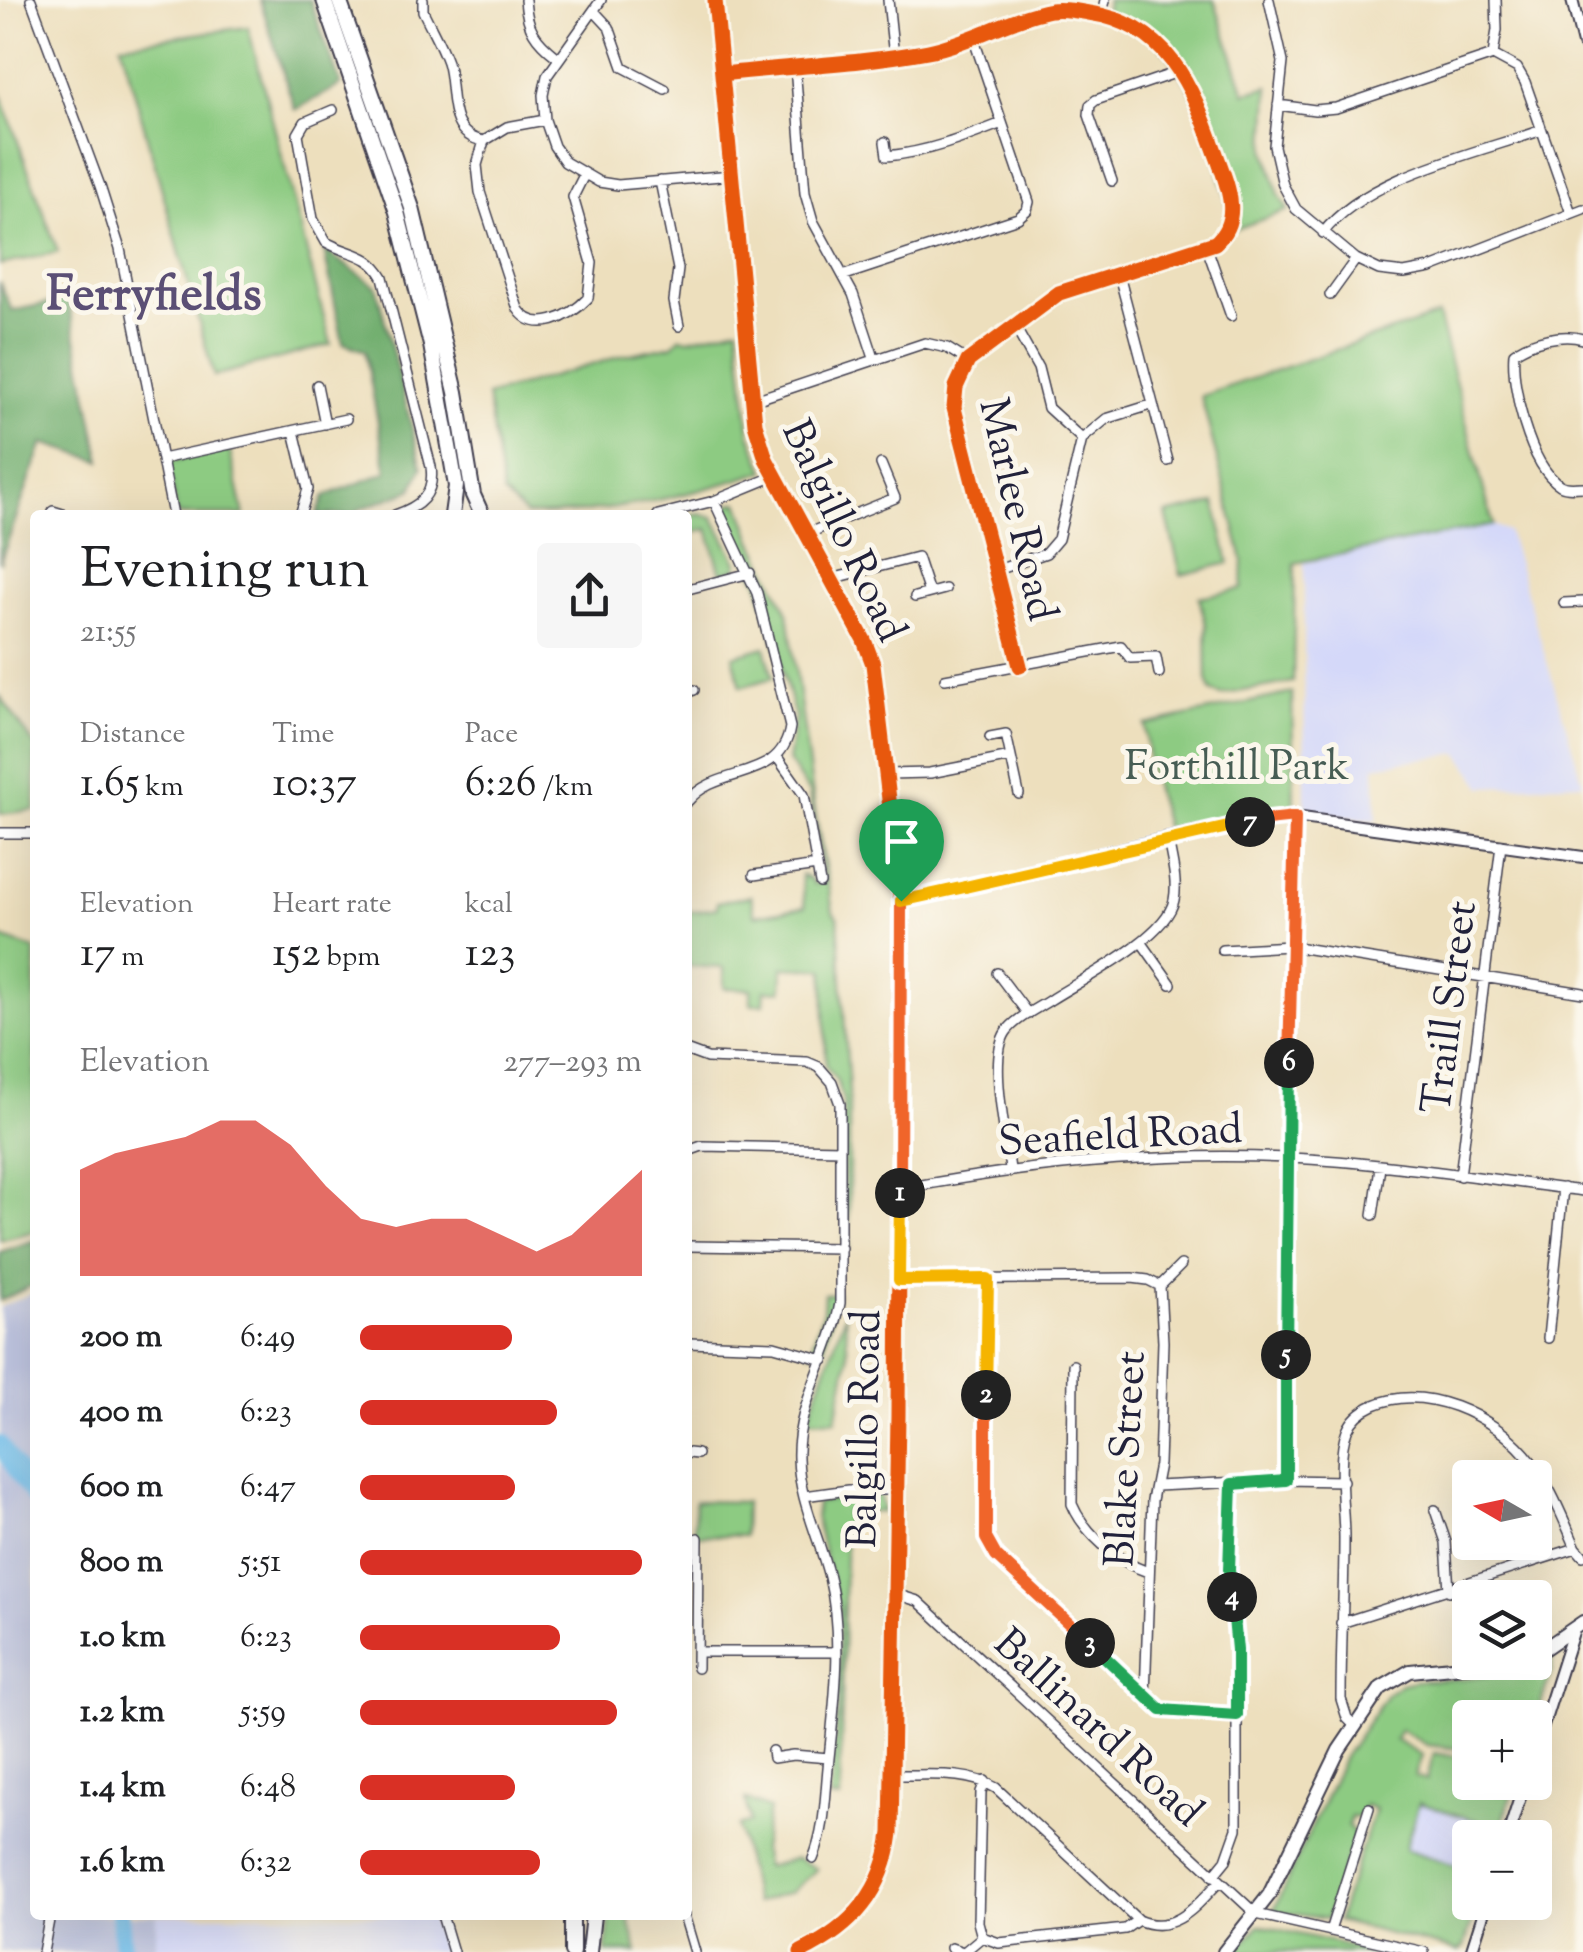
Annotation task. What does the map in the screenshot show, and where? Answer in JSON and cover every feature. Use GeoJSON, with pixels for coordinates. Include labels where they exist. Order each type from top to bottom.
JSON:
{"type":"FeatureCollection","features":[{"type":"Feature","properties":{"kind":"main road"},"geometry":{"type":"LineString","coordinates":[[324,0],[379,156],[415,279],[456,486],[453,510]]}},
{"type":"Feature","properties":{"kind":"main road"},"geometry":{"type":"LineString","coordinates":[[339,0],[394,150],[416,225],[446,342],[473,495],[480,510]]}},
{"type":"Feature","properties":{"kind":"main road"},"geometry":{"type":"LineString","coordinates":[[1552,1644],[1578,1627]]}},
{"type":"Feature","properties":{"kind":"main road"},"geometry":{"type":"LineString","coordinates":[[1224,1952],[1269,1896],[1317,1792],[1354,1725],[1381,1688],[1410,1671],[1452,1667]]}},
{"type":"Feature","properties":{"kind":"main road"},"geometry":{"type":"LineString","coordinates":[[572,1920],[572,1952]]}},
{"type":"Feature","properties":{"kind":"main road"},"geometry":{"type":"LineString","coordinates":[[589,1952],[594,1920]]}},
{"type":"Feature","properties":{"kind":"main road"},"geometry":{"type":"LineString","coordinates":[[595,1920],[597,1952]]}},
{"type":"Feature","properties":{"kind":"street"},"geometry":{"type":"LineString","coordinates":[[30,0],[117,238],[171,510]]}},
{"type":"Feature","properties":{"kind":"street"},"geometry":{"type":"LineString","coordinates":[[423,0],[450,74],[454,116],[467,133],[484,141]]}},
{"type":"Feature","properties":{"kind":"street"},"geometry":{"type":"LineString","coordinates":[[524,0],[531,31],[538,43],[557,58]]}},
{"type":"Feature","properties":{"kind":"street"},"geometry":{"type":"LineString","coordinates":[[601,0],[547,76],[543,95],[545,120],[554,146],[566,162],[584,175],[618,185],[732,176]]}},
{"type":"Feature","properties":{"kind":"street","name":"Balgillo Road"},"geometry":{"type":"LineString","coordinates":[[715,0],[752,401],[759,440],[873,664],[901,901],[897,1490],[888,1859],[862,1909],[842,1929],[801,1952]]}},
{"type":"Feature","properties":{"kind":"street"},"geometry":{"type":"LineString","coordinates":[[888,0],[894,57]]}},
{"type":"Feature","properties":{"kind":"street"},"geometry":{"type":"LineString","coordinates":[[1102,15],[1104,0]]}},
{"type":"Feature","properties":{"kind":"street"},"geometry":{"type":"LineString","coordinates":[[1269,0],[1283,62],[1274,146],[1283,185],[1296,209],[1356,259],[1378,270],[1404,273],[1432,268],[1583,209]]}},
{"type":"Feature","properties":{"kind":"street"},"geometry":{"type":"LineString","coordinates":[[1493,55],[1496,0]]}},
{"type":"Feature","properties":{"kind":"street"},"geometry":{"type":"LineString","coordinates":[[1572,0],[1583,44]]}},
{"type":"Feature","properties":{"kind":"street"},"geometry":{"type":"LineString","coordinates":[[722,74],[932,51],[1053,10],[1102,15],[1126,23],[1162,48],[1194,94],[1231,206],[1228,228],[1220,239],[1206,245],[1231,316]]}},
{"type":"Feature","properties":{"kind":"street"},"geometry":{"type":"LineString","coordinates":[[595,12],[609,27],[623,67],[665,89]]}},
{"type":"Feature","properties":{"kind":"street"},"geometry":{"type":"LineString","coordinates":[[844,275],[1022,215],[1028,202],[973,37]]}},
{"type":"Feature","properties":{"kind":"street"},"geometry":{"type":"LineString","coordinates":[[1278,105],[1315,110],[1336,108],[1493,55],[1518,68],[1571,213]]}},
{"type":"Feature","properties":{"kind":"street"},"geometry":{"type":"LineString","coordinates":[[795,66],[805,193],[813,221],[844,275],[874,358]]}},
{"type":"Feature","properties":{"kind":"street"},"geometry":{"type":"LineString","coordinates":[[1112,181],[1089,114],[1090,106],[1096,100],[1180,71]]}},
{"type":"Feature","properties":{"kind":"street"},"geometry":{"type":"LineString","coordinates":[[333,110],[305,122],[298,134],[312,218],[326,242],[361,254],[373,262],[383,277],[432,477],[419,505],[407,510]]}},
{"type":"Feature","properties":{"kind":"street"},"geometry":{"type":"LineString","coordinates":[[545,120],[506,127],[484,141],[477,166],[480,192],[525,320],[536,323],[558,318],[588,298],[592,263],[573,197],[584,175]]}},
{"type":"Feature","properties":{"kind":"street"},"geometry":{"type":"LineString","coordinates":[[885,142],[887,156],[913,154],[1002,123]]}},
{"type":"Feature","properties":{"kind":"street"},"geometry":{"type":"LineString","coordinates":[[1323,233],[1338,213],[1380,186],[1542,130]]}},
{"type":"Feature","properties":{"kind":"street"},"geometry":{"type":"LineString","coordinates":[[660,181],[678,268],[674,300],[680,326]]}},
{"type":"Feature","properties":{"kind":"street","name":"Marlee Road"},"geometry":{"type":"LineString","coordinates":[[1020,666],[954,408],[956,387],[968,361],[1058,293],[1206,245]]}},
{"type":"Feature","properties":{"kind":"street"},"geometry":{"type":"LineString","coordinates":[[1330,295],[1356,259]]}},
{"type":"Feature","properties":{"kind":"street"},"geometry":{"type":"LineString","coordinates":[[1120,275],[1168,461]]}},
{"type":"Feature","properties":{"kind":"street"},"geometry":{"type":"LineString","coordinates":[[1014,325],[1038,368],[1048,408],[1082,440]]}},
{"type":"Feature","properties":{"kind":"street"},"geometry":{"type":"LineString","coordinates":[[1583,339],[1563,337],[1522,347],[1514,353],[1513,368],[1521,412],[1537,456],[1549,476],[1564,488],[1583,487]]}},
{"type":"Feature","properties":{"kind":"street"},"geometry":{"type":"LineString","coordinates":[[752,401],[926,343],[947,348],[968,361]]}},
{"type":"Feature","properties":{"kind":"street"},"geometry":{"type":"LineString","coordinates":[[317,385],[325,424]]}},
{"type":"Feature","properties":{"kind":"street"},"geometry":{"type":"LineString","coordinates":[[995,570],[1046,553],[1058,539],[1082,440],[1106,420],[1151,405]]}},
{"type":"Feature","properties":{"kind":"street"},"geometry":{"type":"LineString","coordinates":[[162,459],[346,419]]}},
{"type":"Feature","properties":{"kind":"street"},"geometry":{"type":"LineString","coordinates":[[294,430],[308,489],[302,510]]}},
{"type":"Feature","properties":{"kind":"street"},"geometry":{"type":"LineString","coordinates":[[806,534],[895,498],[882,464]]}},
{"type":"Feature","properties":{"kind":"street"},"geometry":{"type":"LineString","coordinates":[[678,510],[714,501],[775,476]]}},
{"type":"Feature","properties":{"kind":"street"},"geometry":{"type":"LineString","coordinates":[[692,799],[718,780],[758,770],[778,757],[789,738],[790,714],[750,573],[714,501]]}},
{"type":"Feature","properties":{"kind":"street"},"geometry":{"type":"LineString","coordinates":[[831,579],[917,557],[928,593]]}},
{"type":"Feature","properties":{"kind":"street"},"geometry":{"type":"LineString","coordinates":[[692,588],[750,573]]}},
{"type":"Feature","properties":{"kind":"street"},"geometry":{"type":"LineString","coordinates":[[914,597],[945,589]]}},
{"type":"Feature","properties":{"kind":"street"},"geometry":{"type":"LineString","coordinates":[[1564,602],[1583,602]]}},
{"type":"Feature","properties":{"kind":"street","name":"Marlee Road"},"geometry":{"type":"LineString","coordinates":[[945,679],[1120,646],[1130,658],[1156,656],[1159,674]]}},
{"type":"Feature","properties":{"kind":"street"},"geometry":{"type":"LineString","coordinates":[[990,737],[1006,734],[1018,794]]}},
{"type":"Feature","properties":{"kind":"street"},"geometry":{"type":"LineString","coordinates":[[778,757],[804,794],[820,883]]}},
{"type":"Feature","properties":{"kind":"street"},"geometry":{"type":"LineString","coordinates":[[888,774],[930,773],[1011,757]]}},
{"type":"Feature","properties":{"kind":"street"},"geometry":{"type":"LineString","coordinates":[[901,901],[1168,839],[1254,821],[1295,817],[1583,856]]}},
{"type":"Feature","properties":{"kind":"street"},"geometry":{"type":"LineString","coordinates":[[1286,1480],[1290,946],[1295,817]]}},
{"type":"Feature","properties":{"kind":"street"},"geometry":{"type":"LineString","coordinates":[[0,833],[30,833]]}},
{"type":"Feature","properties":{"kind":"street"},"geometry":{"type":"LineString","coordinates":[[1010,1170],[999,1055],[1005,1033],[1028,1014],[1142,943],[1166,917],[1174,902],[1168,839]]}},
{"type":"Feature","properties":{"kind":"street","name":"Traill Street"},"geometry":{"type":"LineString","coordinates":[[1460,1176],[1501,845]]}},
{"type":"Feature","properties":{"kind":"street"},"geometry":{"type":"LineString","coordinates":[[754,875],[817,866]]}},
{"type":"Feature","properties":{"kind":"street"},"geometry":{"type":"LineString","coordinates":[[1142,943],[1170,984]]}},
{"type":"Feature","properties":{"kind":"street"},"geometry":{"type":"LineString","coordinates":[[1222,950],[1290,946],[1482,980],[1583,993]]}},
{"type":"Feature","properties":{"kind":"street"},"geometry":{"type":"LineString","coordinates":[[997,973],[1028,1014]]}},
{"type":"Feature","properties":{"kind":"street"},"geometry":{"type":"LineString","coordinates":[[692,1052],[708,1058],[796,1060],[819,1067],[837,1093],[840,1303],[799,1436],[799,1476],[831,1586],[836,1624],[822,1833],[812,1858]]}},
{"type":"Feature","properties":{"kind":"street"},"geometry":{"type":"LineString","coordinates":[[692,1150],[702,1146],[840,1149]]}},
{"type":"Feature","properties":{"kind":"street","name":"Seafield Road"},"geometry":{"type":"LineString","coordinates":[[900,1189],[1010,1170],[1174,1159],[1288,1158],[1583,1191]]}},
{"type":"Feature","properties":{"kind":"street"},"geometry":{"type":"LineString","coordinates":[[1373,1214],[1380,1167]]}},
{"type":"Feature","properties":{"kind":"street"},"geometry":{"type":"LineString","coordinates":[[1548,1338],[1563,1188]]}},
{"type":"Feature","properties":{"kind":"street"},"geometry":{"type":"LineString","coordinates":[[692,1246],[841,1248]]}},
{"type":"Feature","properties":{"kind":"street"},"geometry":{"type":"LineString","coordinates":[[899,1280],[1132,1278],[1160,1286],[1181,1264]]}},
{"type":"Feature","properties":{"kind":"street"},"geometry":{"type":"LineString","coordinates":[[988,1279],[986,1538],[996,1556],[1161,1710],[1237,1715]]}},
{"type":"Feature","properties":{"kind":"street","name":"Blake Street"},"geometry":{"type":"LineString","coordinates":[[1145,1696],[1148,1572],[1163,1342],[1160,1286]]}},
{"type":"Feature","properties":{"kind":"street"},"geometry":{"type":"LineString","coordinates":[[692,1343],[774,1346],[824,1360]]}},
{"type":"Feature","properties":{"kind":"street"},"geometry":{"type":"LineString","coordinates":[[1073,1365],[1072,1504],[1080,1523],[1133,1567],[1148,1572]]}},
{"type":"Feature","properties":{"kind":"street"},"geometry":{"type":"LineString","coordinates":[[1342,1623],[1579,1552],[1541,1474],[1524,1452],[1484,1421],[1438,1402],[1401,1397],[1369,1407],[1358,1415],[1345,1435],[1342,1481],[1341,1699],[1346,1718],[1354,1725]]}},
{"type":"Feature","properties":{"kind":"street"},"geometry":{"type":"LineString","coordinates":[[1156,1486],[1342,1481]]}},
{"type":"Feature","properties":{"kind":"street"},"geometry":{"type":"LineString","coordinates":[[892,1775],[966,1776],[985,1782],[1138,1920],[1158,1924],[1182,1918],[1216,1879],[1237,1829],[1237,1650],[1229,1570],[1232,1484]]}},
{"type":"Feature","properties":{"kind":"street"},"geometry":{"type":"LineString","coordinates":[[804,1496],[848,1490],[897,1490]]}},
{"type":"Feature","properties":{"kind":"street"},"geometry":{"type":"LineString","coordinates":[[1435,1510],[1446,1542],[1449,1591]]}},
{"type":"Feature","properties":{"kind":"street"},"geometry":{"type":"LineString","coordinates":[[697,1668],[704,1556],[698,1538]]}},
{"type":"Feature","properties":{"kind":"street","name":"Ballinard Road"},"geometry":{"type":"LineString","coordinates":[[895,1594],[918,1601],[1256,1914]]}},
{"type":"Feature","properties":{"kind":"street"},"geometry":{"type":"LineString","coordinates":[[1552,1702],[1578,1627]]}},
{"type":"Feature","properties":{"kind":"street"},"geometry":{"type":"LineString","coordinates":[[698,1652],[836,1652]]}},
{"type":"Feature","properties":{"kind":"street"},"geometry":{"type":"LineString","coordinates":[[772,1751],[773,1758],[792,1754],[829,1758]]}},
{"type":"Feature","properties":{"kind":"street"},"geometry":{"type":"LineString","coordinates":[[982,1938],[978,1922],[981,1792],[985,1782]]}},
{"type":"Feature","properties":{"kind":"street"},"geometry":{"type":"LineString","coordinates":[[1330,1930],[1369,1808]]}},
{"type":"Feature","properties":{"kind":"street"},"geometry":{"type":"LineString","coordinates":[[1352,1820],[1364,1824]]}},
{"type":"Feature","properties":{"kind":"street"},"geometry":{"type":"LineString","coordinates":[[1256,1914],[1424,1952]]}},
{"type":"Feature","properties":{"kind":"street"},"geometry":{"type":"LineString","coordinates":[[43,1952],[49,1920]]}},
{"type":"Feature","properties":{"kind":"street"},"geometry":{"type":"LineString","coordinates":[[443,1920],[453,1952]]}},
{"type":"Feature","properties":{"kind":"street"},"geometry":{"type":"LineString","coordinates":[[685,1920],[694,1952]]}},
{"type":"Feature","properties":{"kind":"street"},"geometry":{"type":"LineString","coordinates":[[982,1938],[999,1943],[1035,1939],[1126,1928],[1138,1920]]}},
{"type":"Feature","properties":{"kind":"street"},"geometry":{"type":"LineString","coordinates":[[1471,1952],[1481,1920]]}},
{"type":"Feature","properties":{"kind":"street"},"geometry":{"type":"LineString","coordinates":[[951,1948],[964,1952],[982,1938]]}},
{"type":"Feature","properties":{"kind":"shaded area"},"geometry":{"type":"Polygon","coordinates":[[[1493,525],[1508,531],[1583,783],[1483,787],[1459,753],[1375,766],[1377,821],[1305,812],[1304,563],[1493,525]]]}},
{"type":"Feature","properties":{"kind":"shaded area"},"geometry":{"type":"Polygon","coordinates":[[[30,1294],[30,1920],[157,1920],[155,1952],[0,1952],[0,1307],[30,1294]]]}},
{"type":"Feature","properties":{"kind":"shaded area"},"geometry":{"type":"Polygon","coordinates":[[[1420,1802],[1476,1820],[1452,1820],[1452,1864],[1404,1849],[1420,1802]]]}},
{"type":"Feature","properties":{"kind":"shaded area"},"geometry":{"type":"Polygon","coordinates":[[[157,1920],[432,1920],[442,1952],[155,1952],[157,1920]]]}},
{"type":"Feature","properties":{"kind":"green space"},"geometry":{"type":"Polygon","coordinates":[[[260,0],[310,0],[341,85],[295,110],[260,0]]]}},
{"type":"Feature","properties":{"kind":"green space"},"geometry":{"type":"Polygon","coordinates":[[[1107,0],[1214,0],[1245,93],[1269,86],[1266,151],[1279,195],[1288,210],[1236,229],[1229,227],[1230,210],[1192,92],[1158,44],[1134,26],[1105,13],[1107,0]]]}},
{"type":"Feature","properties":{"kind":"green space"},"geometry":{"type":"Polygon","coordinates":[[[248,27],[331,344],[214,376],[121,44],[248,27]]]}},
{"type":"Feature","properties":{"kind":"green space"},"geometry":{"type":"Polygon","coordinates":[[[0,92],[58,252],[0,265],[0,92]]]}},
{"type":"Feature","properties":{"kind":"green space"},"geometry":{"type":"Polygon","coordinates":[[[324,250],[376,286],[422,468],[412,490],[359,510],[319,510],[325,496],[387,472],[365,351],[343,343],[324,250]]]}},
{"type":"Feature","properties":{"kind":"green space"},"geometry":{"type":"Polygon","coordinates":[[[0,282],[12,311],[68,299],[101,461],[43,443],[0,563],[0,282]]]}},
{"type":"Feature","properties":{"kind":"green space"},"geometry":{"type":"Polygon","coordinates":[[[1438,315],[1493,525],[1295,563],[1293,682],[1221,695],[1211,691],[1207,680],[1206,625],[1199,597],[1242,589],[1243,560],[1201,396],[1438,315]]]}},
{"type":"Feature","properties":{"kind":"green space"},"geometry":{"type":"Polygon","coordinates":[[[738,327],[750,434],[765,471],[677,496],[602,510],[521,510],[503,494],[487,396],[621,356],[673,345],[681,337],[688,339],[738,327]]]}},
{"type":"Feature","properties":{"kind":"green space"},"geometry":{"type":"Polygon","coordinates":[[[229,448],[243,510],[176,510],[169,467],[172,461],[229,448]]]}},
{"type":"Feature","properties":{"kind":"green space"},"geometry":{"type":"Polygon","coordinates":[[[739,502],[788,613],[816,818],[833,911],[838,918],[849,1090],[849,1248],[845,1248],[843,1101],[837,1081],[826,1066],[824,969],[783,967],[782,991],[765,990],[764,1004],[751,1004],[751,989],[724,988],[724,968],[692,966],[692,911],[751,896],[755,915],[805,907],[801,875],[814,884],[824,882],[809,793],[788,761],[795,717],[759,584],[725,518],[727,505],[739,502]]]}},
{"type":"Feature","properties":{"kind":"green space"},"geometry":{"type":"Polygon","coordinates":[[[1215,503],[1229,563],[1181,575],[1166,514],[1215,503]]]}},
{"type":"Feature","properties":{"kind":"green space"},"geometry":{"type":"Polygon","coordinates":[[[692,515],[713,517],[738,564],[736,569],[721,574],[708,529],[692,533],[692,515]]]}},
{"type":"Feature","properties":{"kind":"green space"},"geometry":{"type":"Polygon","coordinates":[[[765,647],[773,678],[741,687],[733,656],[765,647]]]}},
{"type":"Feature","properties":{"kind":"green space","name":"Forthill Park"},"geometry":{"type":"Polygon","coordinates":[[[1292,693],[1294,814],[1167,833],[1149,767],[1145,725],[1292,693]]]}},
{"type":"Feature","properties":{"kind":"green space"},"geometry":{"type":"Polygon","coordinates":[[[0,696],[30,739],[30,811],[0,814],[0,696]]]}},
{"type":"Feature","properties":{"kind":"green space"},"geometry":{"type":"Polygon","coordinates":[[[0,937],[30,948],[30,1232],[0,1240],[0,937]]]}},
{"type":"Feature","properties":{"kind":"green space"},"geometry":{"type":"Polygon","coordinates":[[[30,1242],[30,1286],[0,1301],[0,1252],[30,1242]]]}},
{"type":"Feature","properties":{"kind":"green space"},"geometry":{"type":"Polygon","coordinates":[[[824,1294],[837,1294],[824,1349],[810,1352],[823,1311],[824,1294]]]}},
{"type":"Feature","properties":{"kind":"green space"},"geometry":{"type":"Polygon","coordinates":[[[845,1314],[848,1359],[836,1420],[808,1419],[845,1314]]]}},
{"type":"Feature","properties":{"kind":"green space"},"geometry":{"type":"Polygon","coordinates":[[[854,1495],[880,1496],[883,1512],[846,1512],[840,1799],[830,1799],[838,1709],[839,1610],[815,1517],[817,1503],[854,1495]]]}},
{"type":"Feature","properties":{"kind":"green space"},"geometry":{"type":"Polygon","coordinates":[[[695,1501],[745,1502],[744,1536],[694,1535],[695,1501]]]}},
{"type":"Feature","properties":{"kind":"green space"},"geometry":{"type":"Polygon","coordinates":[[[1549,1680],[1542,1700],[1452,1700],[1452,1748],[1427,1745],[1400,1730],[1395,1739],[1422,1755],[1415,1776],[1427,1780],[1434,1753],[1452,1756],[1452,1800],[1510,1800],[1503,1820],[1475,1820],[1419,1803],[1405,1849],[1452,1864],[1452,1920],[1472,1920],[1459,1951],[1337,1921],[1375,1809],[1365,1805],[1358,1817],[1351,1816],[1348,1826],[1355,1833],[1327,1919],[1273,1911],[1344,1757],[1388,1693],[1414,1681],[1549,1680]]]}},
{"type":"Feature","properties":{"kind":"green space"},"geometry":{"type":"Polygon","coordinates":[[[745,1799],[769,1809],[762,1849],[766,1867],[796,1858],[817,1869],[791,1892],[755,1903],[738,1826],[750,1822],[745,1799]]]}},
{"type":"Feature","properties":{"kind":"green space"},"geometry":{"type":"Polygon","coordinates":[[[609,1920],[629,1920],[637,1952],[606,1952],[609,1920]]]}},
{"type":"Feature","properties":{"kind":"green space"},"geometry":{"type":"Polygon","coordinates":[[[1259,1925],[1377,1952],[1235,1952],[1259,1925]]]}},
{"type":"Feature","properties":{"kind":"waterway"},"geometry":{"type":"LineString","coordinates":[[0,1445],[30,1490]]}},
{"type":"Feature","properties":{"kind":"waterway"},"geometry":{"type":"LineString","coordinates":[[120,1920],[123,1952]]}},
{"type":"Feature","properties":{"kind":"cycle path"},"geometry":{"type":"LineString","coordinates":[[715,0],[755,424],[766,459],[864,640],[873,664],[901,901],[891,1833],[881,1873],[863,1905],[836,1931],[801,1952]]}},
{"type":"Feature","properties":{"kind":"cycle path"},"geometry":{"type":"LineString","coordinates":[[722,74],[928,51],[1060,9],[1116,19],[1138,30],[1157,44],[1186,82],[1227,187],[1231,211],[1224,233],[1215,243],[1059,293],[968,361],[956,387],[954,408],[1020,666]]}},
{"type":"Feature","properties":{"kind":"district","name":"Ferryfields"},"geometry":{"type":"Point","coordinates":[154,292]}},
{"type":"Feature","properties":{"kind":"route"},"geometry":{"type":"LineString","coordinates":[[1295,817],[1290,946],[1286,1480],[1232,1484],[1229,1570],[1237,1650],[1237,1715],[1161,1710],[996,1556],[986,1538],[988,1279],[899,1280],[901,901],[1168,839],[1254,821],[1295,817]]}}]}
